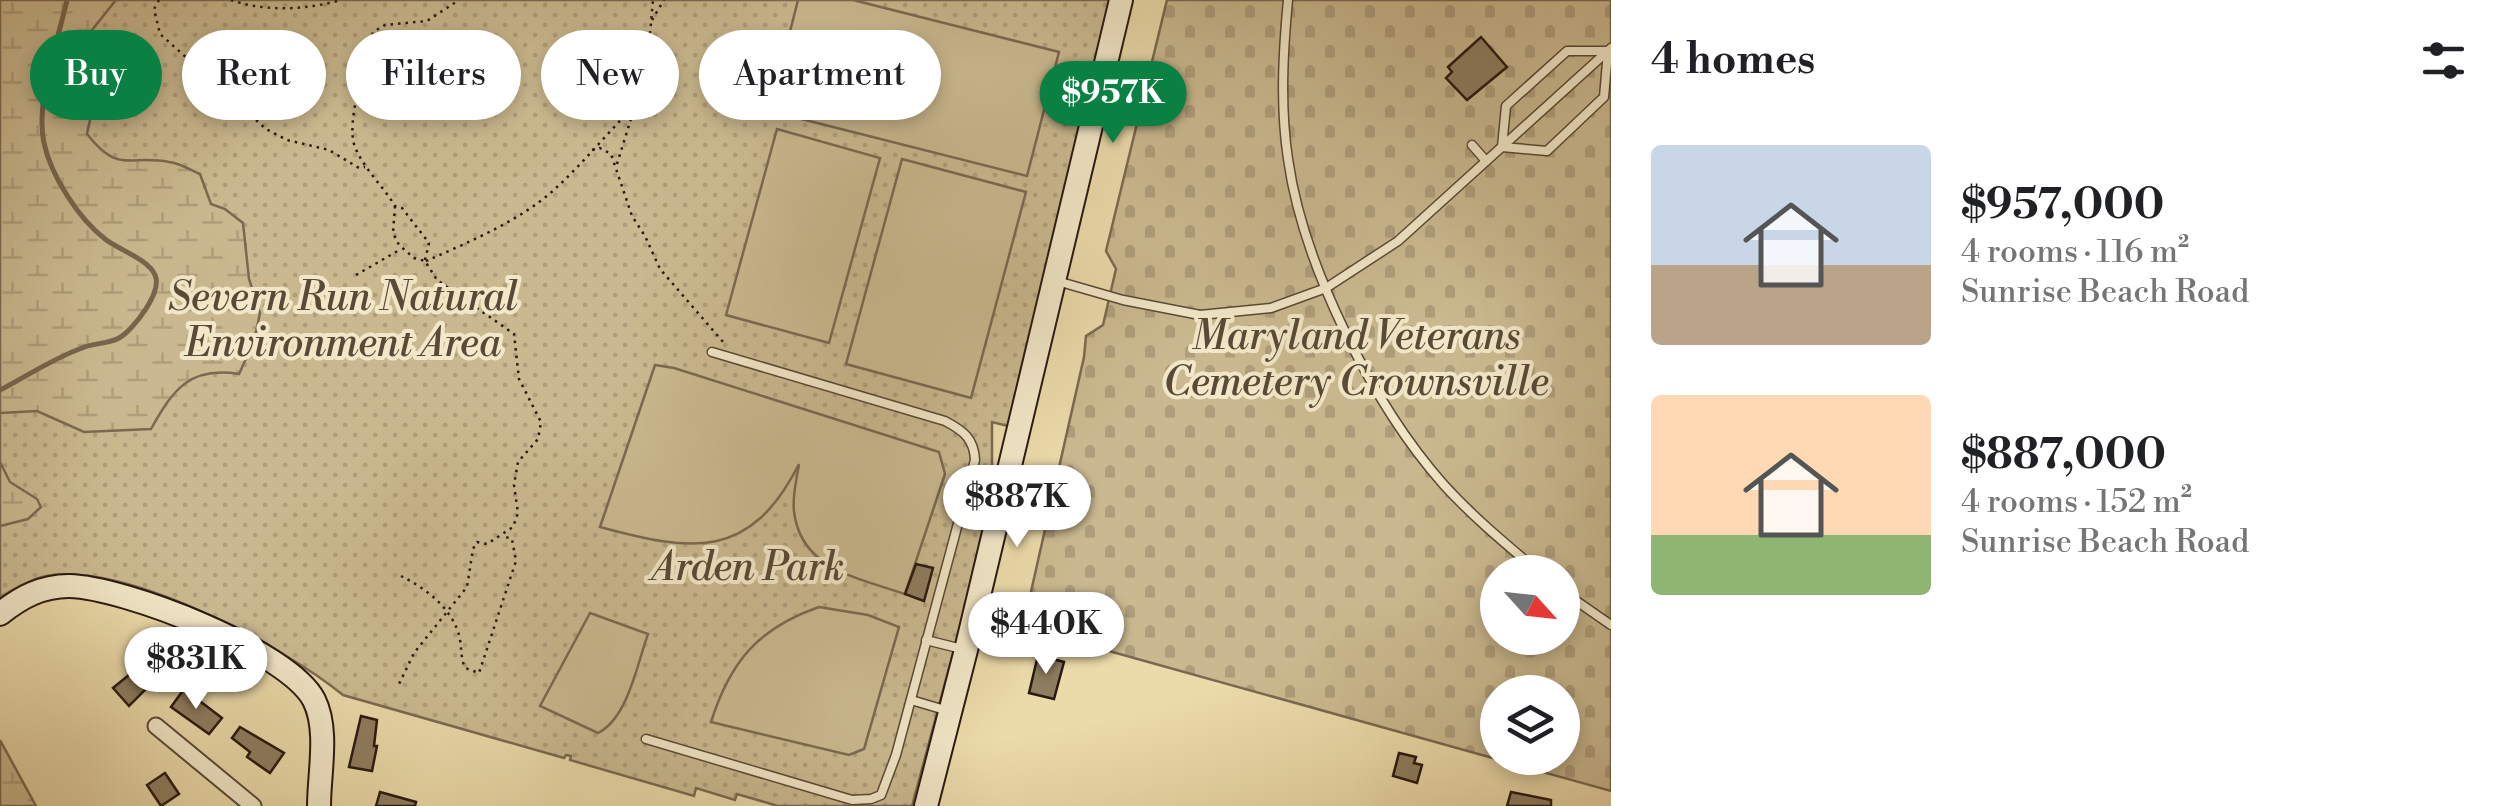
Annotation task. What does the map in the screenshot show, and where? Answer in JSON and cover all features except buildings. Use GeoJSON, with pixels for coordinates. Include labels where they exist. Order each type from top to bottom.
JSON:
{"type":"FeatureCollection","features":[{"type":"Feature","properties":{"kind":"street"},"geometry":{"type":"LineString","coordinates":[[926,806],[1121,0]]}},
{"type":"Feature","properties":{"kind":"street"},"geometry":{"type":"LineString","coordinates":[[0,614],[17,601],[45,589],[67,586],[107,591],[182,617],[284,668],[308,690],[320,717],[318,806]]}},
{"type":"Feature","properties":{"kind":"street"},"geometry":{"type":"LineString","coordinates":[[156,726],[254,806]]}},
{"type":"Feature","properties":{"kind":"lane"},"geometry":{"type":"LineString","coordinates":[[1288,0],[1282,73],[1288,160],[1303,228],[1326,288],[1357,354],[1403,432],[1445,486],[1520,555]]}},
{"type":"Feature","properties":{"kind":"lane"},"geometry":{"type":"LineString","coordinates":[[1502,147],[1506,106],[1567,50],[1610,50]]}},
{"type":"Feature","properties":{"kind":"lane"},"geometry":{"type":"LineString","coordinates":[[1053,280],[1200,316],[1271,308],[1326,288],[1398,241],[1610,50]]}},
{"type":"Feature","properties":{"kind":"lane"},"geometry":{"type":"LineString","coordinates":[[1502,147],[1547,151],[1604,97],[1610,50]]}},
{"type":"Feature","properties":{"kind":"lane"},"geometry":{"type":"LineString","coordinates":[[1472,145],[1486,161]]}},
{"type":"Feature","properties":{"kind":"lane"},"geometry":{"type":"LineString","coordinates":[[646,739],[852,800],[881,795],[911,700],[975,460],[974,444],[945,421],[712,352]]}},
{"type":"Feature","properties":{"kind":"lane"},"geometry":{"type":"LineString","coordinates":[[1580,603],[1611,625]]}},
{"type":"Feature","properties":{"kind":"lane"},"geometry":{"type":"LineString","coordinates":[[926,640],[966,650]]}},
{"type":"Feature","properties":{"kind":"lane"},"geometry":{"type":"LineString","coordinates":[[911,700],[950,711]]}},
{"type":"Feature","properties":{"kind":"path"},"geometry":{"type":"LineString","coordinates":[[159,0],[154,8],[160,34],[266,129],[287,140],[329,150],[359,168],[366,167]]}},
{"type":"Feature","properties":{"kind":"path"},"geometry":{"type":"LineString","coordinates":[[231,0],[252,7],[282,8],[340,0]]}},
{"type":"Feature","properties":{"kind":"path"},"geometry":{"type":"LineString","coordinates":[[400,684],[414,653],[467,588],[472,549],[478,542],[487,544],[514,527],[518,513],[514,486],[518,462],[538,439],[541,422],[518,379],[514,334],[437,280],[425,261],[429,242],[366,167],[354,144],[353,124],[373,32],[385,26],[428,21],[459,0]]}},
{"type":"Feature","properties":{"kind":"path"},"geometry":{"type":"LineString","coordinates":[[650,30],[653,0]]}},
{"type":"Feature","properties":{"kind":"path"},"geometry":{"type":"LineString","coordinates":[[651,21],[664,0]]}},
{"type":"Feature","properties":{"kind":"path"},"geometry":{"type":"LineString","coordinates":[[396,206],[393,233],[402,248],[425,261],[477,239],[537,203],[621,120]]}},
{"type":"Feature","properties":{"kind":"path"},"geometry":{"type":"LineString","coordinates":[[616,166],[629,120]]}},
{"type":"Feature","properties":{"kind":"path"},"geometry":{"type":"LineString","coordinates":[[592,150],[600,148],[611,154],[625,200],[660,269],[738,359]]}},
{"type":"Feature","properties":{"kind":"path"},"geometry":{"type":"LineString","coordinates":[[356,275],[402,248]]}},
{"type":"Feature","properties":{"kind":"path"},"geometry":{"type":"LineString","coordinates":[[401,576],[429,590],[459,635],[465,668],[479,673],[516,560],[512,539],[502,535]]}},
{"type":"Feature","properties":{"kind":"green space","name":"Severn Run Natural Environment Area"},"geometry":{"type":"Polygon","coordinates":[[[0,0],[1116,0],[1012,427],[992,422],[992,469],[981,520],[988,523],[912,806],[778,806],[737,794],[735,800],[696,788],[694,796],[570,760],[571,756],[564,758],[343,695],[242,631],[156,593],[114,581],[75,575],[42,577],[0,597],[0,0]]]}},
{"type":"Feature","properties":{"kind":"green space"},"geometry":{"type":"Polygon","coordinates":[[[0,0],[116,0],[92,30],[30,30],[30,120],[90,120],[87,134],[116,159],[173,163],[200,174],[211,204],[243,223],[249,279],[260,313],[254,341],[239,374],[207,374],[184,384],[151,429],[84,432],[37,411],[0,413],[0,0]]]}},
{"type":"Feature","properties":{"kind":"green space"},"geometry":{"type":"Polygon","coordinates":[[[798,0],[853,0],[1059,52],[1027,176],[806,120],[941,120],[941,30],[790,30],[798,0]]]}},
{"type":"Feature","properties":{"kind":"green space","name":"Maryland Veterans Cemetery Crownsville"},"geometry":{"type":"Polygon","coordinates":[[[1167,0],[1611,0],[1611,791],[1554,775],[1580,775],[1580,675],[1480,675],[1480,754],[1023,627],[1086,336],[1103,325],[1116,269],[1106,251],[1167,0]]]}},
{"type":"Feature","properties":{"kind":"green space"},"geometry":{"type":"Polygon","coordinates":[[[777,129],[880,158],[829,343],[726,315],[777,129]]]}},
{"type":"Feature","properties":{"kind":"green space"},"geometry":{"type":"Polygon","coordinates":[[[902,159],[1026,192],[971,398],[846,364],[902,159]]]}},
{"type":"Feature","properties":{"kind":"green space"},"geometry":{"type":"Polygon","coordinates":[[[655,365],[939,452],[945,474],[905,594],[834,568],[807,546],[794,511],[799,464],[780,496],[760,518],[739,533],[716,541],[663,541],[600,527],[655,365]]]}},
{"type":"Feature","properties":{"kind":"green space"},"geometry":{"type":"Polygon","coordinates":[[[0,462],[10,482],[37,499],[41,507],[28,519],[0,526],[0,462]]]}},
{"type":"Feature","properties":{"kind":"green space"},"geometry":{"type":"Polygon","coordinates":[[[819,607],[868,615],[899,627],[864,749],[849,755],[711,722],[727,682],[749,650],[779,625],[819,607]]]}},
{"type":"Feature","properties":{"kind":"green space"},"geometry":{"type":"Polygon","coordinates":[[[590,613],[648,634],[624,703],[598,733],[540,706],[590,613]]]}},
{"type":"Feature","properties":{"kind":"green space"},"geometry":{"type":"Polygon","coordinates":[[[0,740],[36,806],[0,806],[0,740]]]}},
{"type":"Feature","properties":{"kind":"waterway"},"geometry":{"type":"LineString","coordinates":[[0,390],[72,352],[119,338],[132,327],[155,291],[151,269],[105,239],[85,220],[60,183],[44,143],[43,110],[49,72],[67,0]]}},
{"type":"Feature","properties":{"kind":"park label","name":"Arden Park"},"geometry":{"type":"Point","coordinates":[748,568]}}]}
